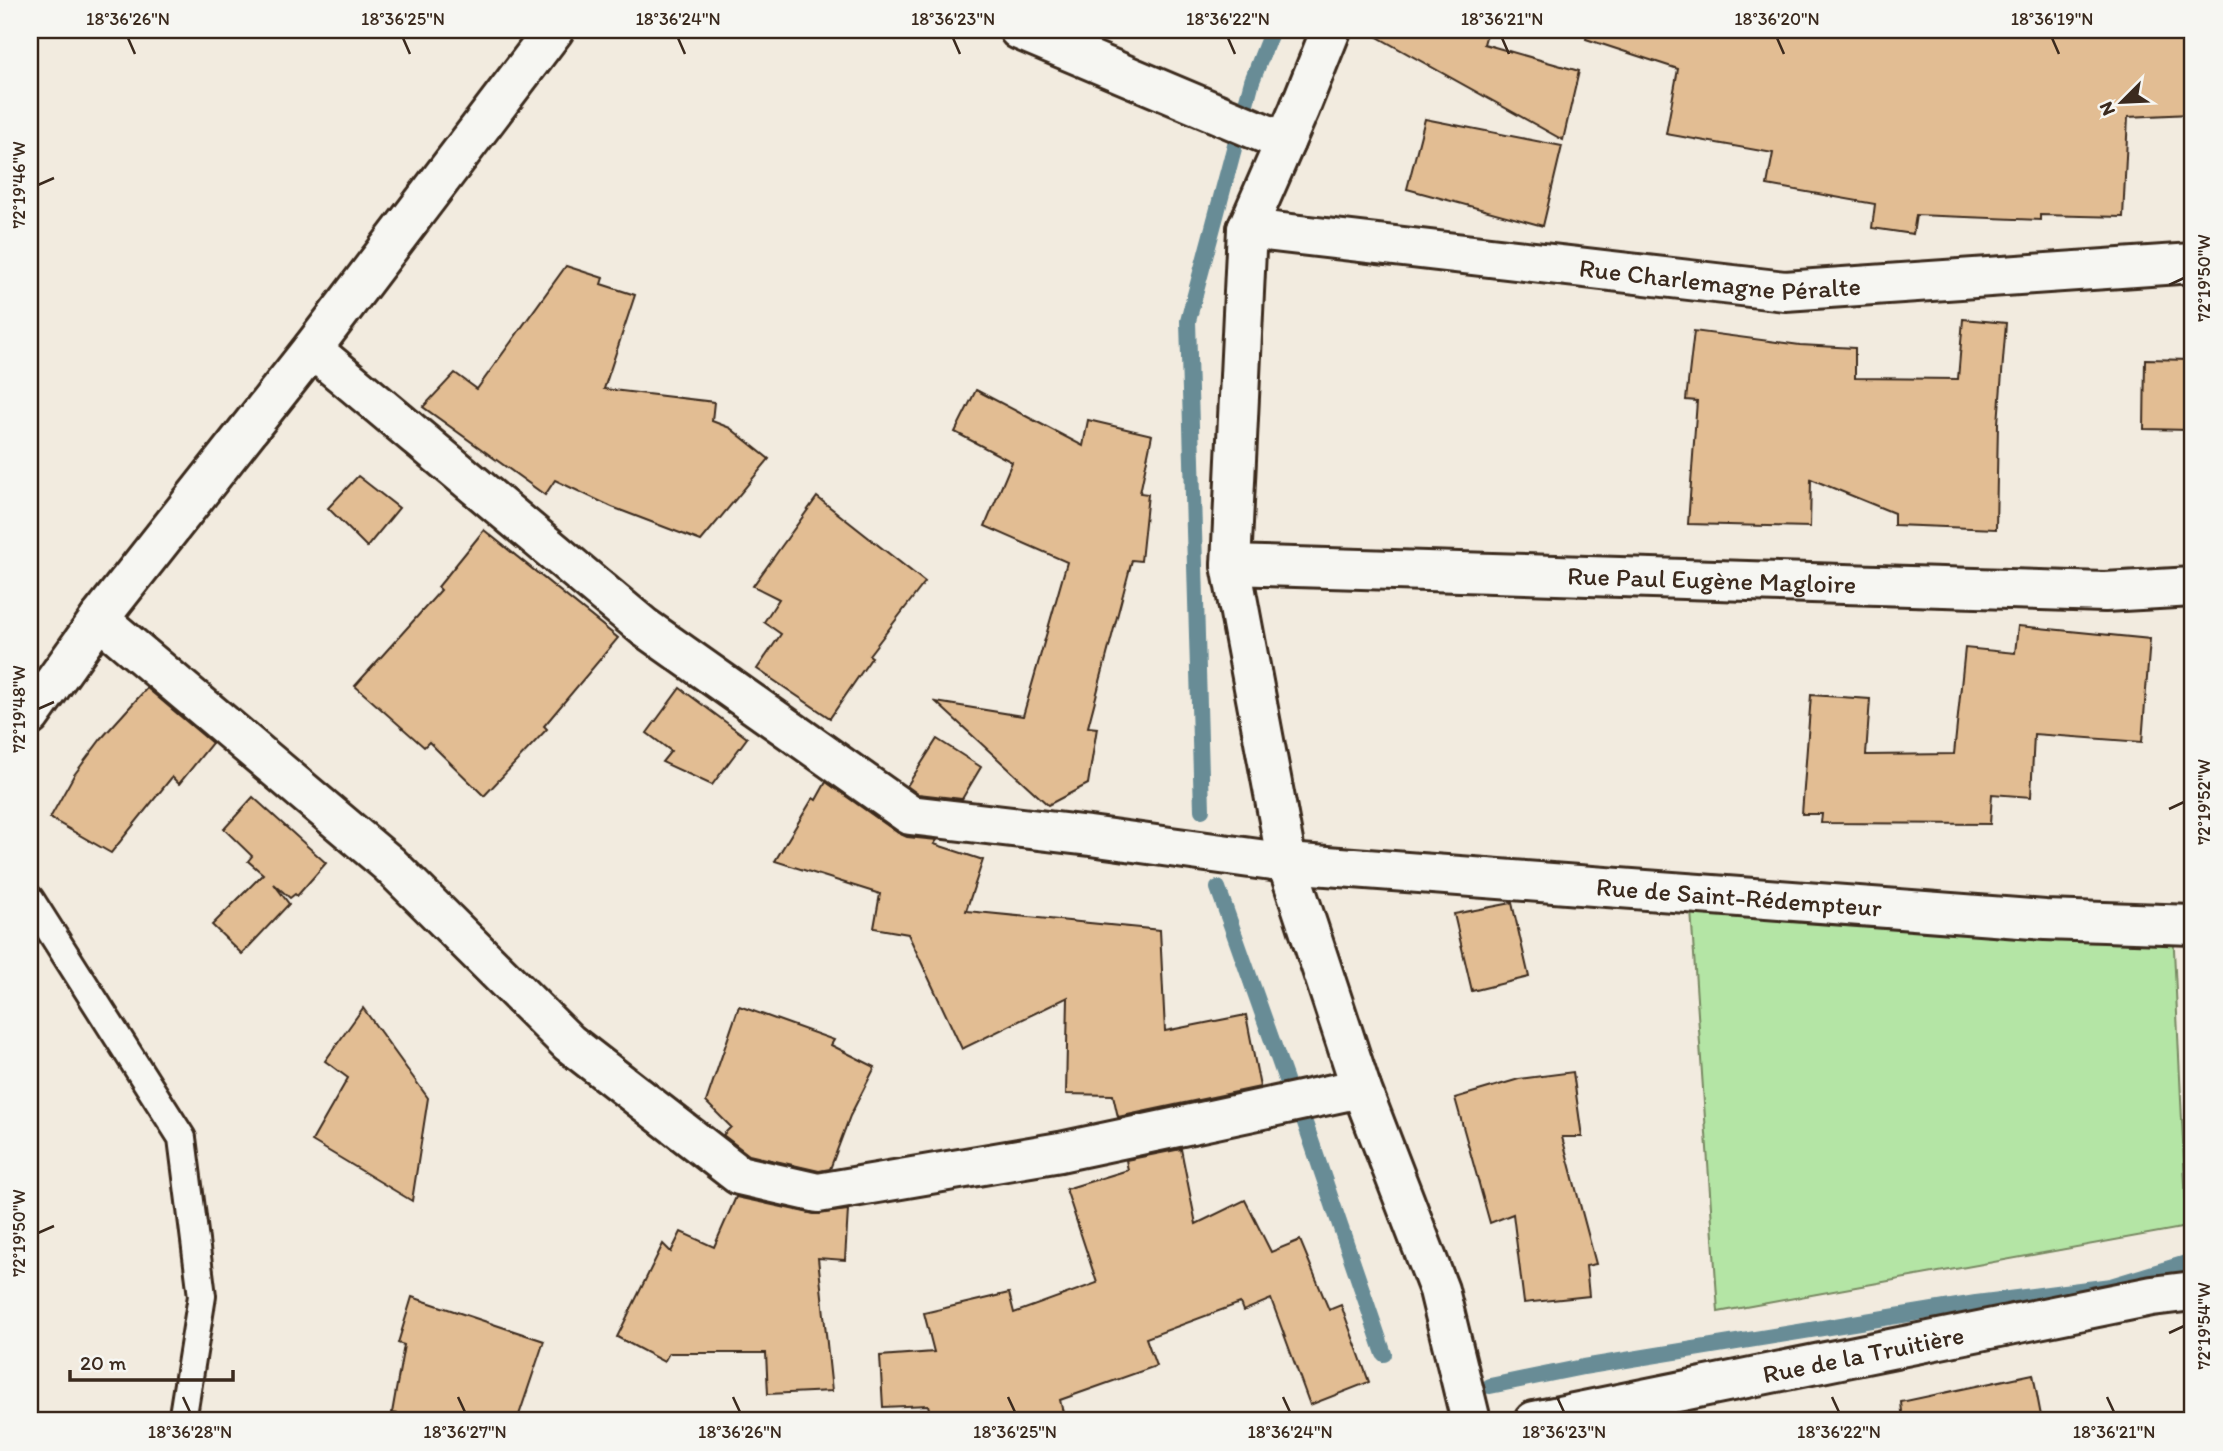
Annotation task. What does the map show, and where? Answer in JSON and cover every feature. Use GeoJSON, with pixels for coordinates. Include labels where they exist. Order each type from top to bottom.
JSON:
{"type":"FeatureCollection","features":[{"type":"Feature","properties":{"kind":"street"},"geometry":{"type":"LineString","coordinates":[[30,716],[99,619],[312,349],[554,30]]}},
{"type":"Feature","properties":{"kind":"street"},"geometry":{"type":"LineString","coordinates":[[1019,30],[1285,142]]}},
{"type":"Feature","properties":{"kind":"street"},"geometry":{"type":"LineString","coordinates":[[1331,30],[1247,229],[1231,565],[1287,863],[1361,1088],[1439,1290],[1471,1421]]}},
{"type":"Feature","properties":{"kind":"street","name":"Rue Charlemagne Péralte"},"geometry":{"type":"LineString","coordinates":[[1247,229],[1785,291],[2193,263]]}},
{"type":"Feature","properties":{"kind":"street","name":"Rue de Saint-Rédempteur"},"geometry":{"type":"LineString","coordinates":[[312,349],[644,627],[910,815],[1287,863],[2045,920],[2193,925]]}},
{"type":"Feature","properties":{"kind":"street","name":"Rue Paul Eugène Magloire"},"geometry":{"type":"LineString","coordinates":[[1231,565],[2105,592],[2193,587]]}},
{"type":"Feature","properties":{"kind":"street"},"geometry":{"type":"LineString","coordinates":[[99,619],[389,864],[569,1043],[739,1175],[818,1193],[1060,1152],[1361,1088]]}},
{"type":"Feature","properties":{"kind":"street","name":"Rue de la Truitière"},"geometry":{"type":"LineString","coordinates":[[1534,1421],[1978,1330],[2152,1296],[2193,1291]]}},
{"type":"Feature","properties":{"kind":"lane"},"geometry":{"type":"LineString","coordinates":[[30,899],[182,1138],[202,1296],[182,1421]]}},
{"type":"Feature","properties":{"kind":"green space"},"geometry":{"type":"Polygon","coordinates":[[[1690,895],[2173,928],[2187,1227],[1718,1312],[1690,895]]]}},
{"type":"Feature","properties":{"kind":"building"},"geometry":{"type":"Polygon","coordinates":[[[1365,30],[1488,30],[1484,44],[1579,71],[1563,140],[1365,30]]]}},
{"type":"Feature","properties":{"kind":"building"},"geometry":{"type":"Polygon","coordinates":[[[1588,30],[2188,30],[2190,114],[2128,117],[2123,217],[2040,215],[2040,220],[1916,215],[1913,234],[1872,228],[1875,204],[1767,185],[1773,153],[1666,134],[1678,69],[1586,39],[1588,30]]]}},
{"type":"Feature","properties":{"kind":"building"},"geometry":{"type":"Polygon","coordinates":[[[1425,119],[1562,146],[1543,226],[1407,189],[1425,119]]]}},
{"type":"Feature","properties":{"kind":"building"},"geometry":{"type":"Polygon","coordinates":[[[566,266],[603,278],[601,284],[635,295],[604,389],[714,402],[712,421],[730,428],[769,459],[701,541],[612,507],[555,480],[545,495],[423,407],[455,373],[477,389],[566,266]]]}},
{"type":"Feature","properties":{"kind":"building"},"geometry":{"type":"Polygon","coordinates":[[[1963,319],[2006,323],[1998,423],[1996,529],[1894,525],[1894,513],[1811,479],[1810,527],[1688,524],[1697,401],[1686,400],[1694,331],[1800,345],[1855,348],[1855,378],[1958,379],[1963,319]]]}},
{"type":"Feature","properties":{"kind":"building"},"geometry":{"type":"Polygon","coordinates":[[[2145,359],[2192,360],[2190,430],[2144,429],[2145,359]]]}},
{"type":"Feature","properties":{"kind":"building"},"geometry":{"type":"Polygon","coordinates":[[[976,390],[1083,446],[1088,420],[1152,435],[1140,493],[1148,494],[1141,561],[1132,560],[1088,727],[1097,728],[1088,784],[1048,805],[936,702],[1023,716],[1067,562],[985,526],[1012,462],[955,432],[976,390]]]}},
{"type":"Feature","properties":{"kind":"building"},"geometry":{"type":"Polygon","coordinates":[[[358,476],[399,508],[367,547],[328,508],[358,476]]]}},
{"type":"Feature","properties":{"kind":"building"},"geometry":{"type":"Polygon","coordinates":[[[817,497],[925,582],[869,655],[872,657],[830,718],[757,669],[781,634],[764,622],[779,599],[753,586],[817,497]]]}},
{"type":"Feature","properties":{"kind":"building"},"geometry":{"type":"Polygon","coordinates":[[[484,530],[618,638],[544,726],[547,729],[484,796],[429,742],[424,747],[355,686],[441,590],[438,587],[484,530]]]}},
{"type":"Feature","properties":{"kind":"building"},"geometry":{"type":"Polygon","coordinates":[[[2018,626],[2150,639],[2142,742],[2034,734],[2031,797],[1992,794],[1990,824],[1821,823],[1822,814],[1802,814],[1811,695],[1870,699],[1866,755],[1954,754],[1965,648],[2015,653],[2018,626]]]}},
{"type":"Feature","properties":{"kind":"building"},"geometry":{"type":"Polygon","coordinates":[[[147,688],[212,743],[179,784],[172,777],[111,853],[50,818],[74,775],[101,739],[147,688]]]}},
{"type":"Feature","properties":{"kind":"building"},"geometry":{"type":"Polygon","coordinates":[[[680,688],[747,738],[712,785],[662,762],[671,751],[647,733],[680,688]]]}},
{"type":"Feature","properties":{"kind":"building"},"geometry":{"type":"Polygon","coordinates":[[[937,739],[981,767],[962,799],[918,794],[907,786],[937,739]]]}},
{"type":"Feature","properties":{"kind":"building"},"geometry":{"type":"Polygon","coordinates":[[[826,782],[898,833],[907,837],[937,840],[934,844],[983,860],[966,911],[1160,930],[1165,1031],[1246,1015],[1260,1087],[1118,1117],[1113,1095],[1066,1094],[1068,997],[962,1049],[908,934],[874,928],[880,894],[775,861],[813,798],[816,800],[826,782]]]}},
{"type":"Feature","properties":{"kind":"building"},"geometry":{"type":"Polygon","coordinates":[[[253,797],[326,863],[297,896],[295,894],[290,898],[274,884],[289,904],[242,954],[212,925],[263,874],[248,861],[252,856],[224,829],[253,797]]]}},
{"type":"Feature","properties":{"kind":"building"},"geometry":{"type":"Polygon","coordinates":[[[1512,903],[1529,977],[1472,991],[1454,914],[1512,903]]]}},
{"type":"Feature","properties":{"kind":"building"},"geometry":{"type":"Polygon","coordinates":[[[739,1006],[834,1040],[831,1045],[875,1067],[850,1116],[830,1169],[819,1171],[749,1155],[723,1135],[731,1127],[706,1102],[739,1006]]]}},
{"type":"Feature","properties":{"kind":"building"},"geometry":{"type":"Polygon","coordinates":[[[363,1008],[428,1098],[412,1201],[312,1141],[348,1078],[325,1061],[363,1008]]]}},
{"type":"Feature","properties":{"kind":"building"},"geometry":{"type":"Polygon","coordinates":[[[1573,1072],[1582,1137],[1562,1137],[1596,1264],[1586,1266],[1589,1296],[1524,1303],[1513,1214],[1490,1223],[1455,1098],[1519,1079],[1573,1072]]]}},
{"type":"Feature","properties":{"kind":"building"},"geometry":{"type":"Polygon","coordinates":[[[1181,1149],[1196,1224],[1245,1200],[1271,1252],[1300,1240],[1329,1310],[1341,1305],[1369,1382],[1310,1405],[1271,1299],[1243,1311],[1240,1303],[1146,1338],[1156,1366],[1060,1400],[1065,1421],[932,1421],[928,1405],[883,1407],[880,1356],[934,1352],[924,1313],[1009,1293],[1014,1313],[1097,1283],[1066,1189],[1128,1170],[1126,1160],[1181,1149]]]}},
{"type":"Feature","properties":{"kind":"building"},"geometry":{"type":"Polygon","coordinates":[[[736,1197],[814,1214],[848,1210],[845,1260],[818,1258],[832,1391],[768,1394],[766,1353],[669,1353],[664,1362],[617,1337],[663,1244],[671,1252],[681,1232],[714,1247],[736,1197]]]}},
{"type":"Feature","properties":{"kind":"building"},"geometry":{"type":"Polygon","coordinates":[[[412,1297],[544,1341],[517,1421],[443,1421],[392,1413],[404,1345],[398,1343],[412,1297]]]}},
{"type":"Feature","properties":{"kind":"building"},"geometry":{"type":"Polygon","coordinates":[[[2033,1374],[2042,1421],[1903,1421],[1901,1402],[2033,1374]]]}},
{"type":"Feature","properties":{"kind":"waterway"},"geometry":{"type":"LineString","coordinates":[[1202,810],[1188,321],[1252,81],[1272,30]]}},
{"type":"Feature","properties":{"kind":"waterway"},"geometry":{"type":"LineString","coordinates":[[1218,888],[1286,1080]]}},
{"type":"Feature","properties":{"kind":"waterway"},"geometry":{"type":"LineString","coordinates":[[1304,1120],[1384,1354]]}},
{"type":"Feature","properties":{"kind":"waterway"},"geometry":{"type":"LineString","coordinates":[[1490,1386],[1583,1367],[1976,1303],[2111,1286],[2193,1261]]}}]}
